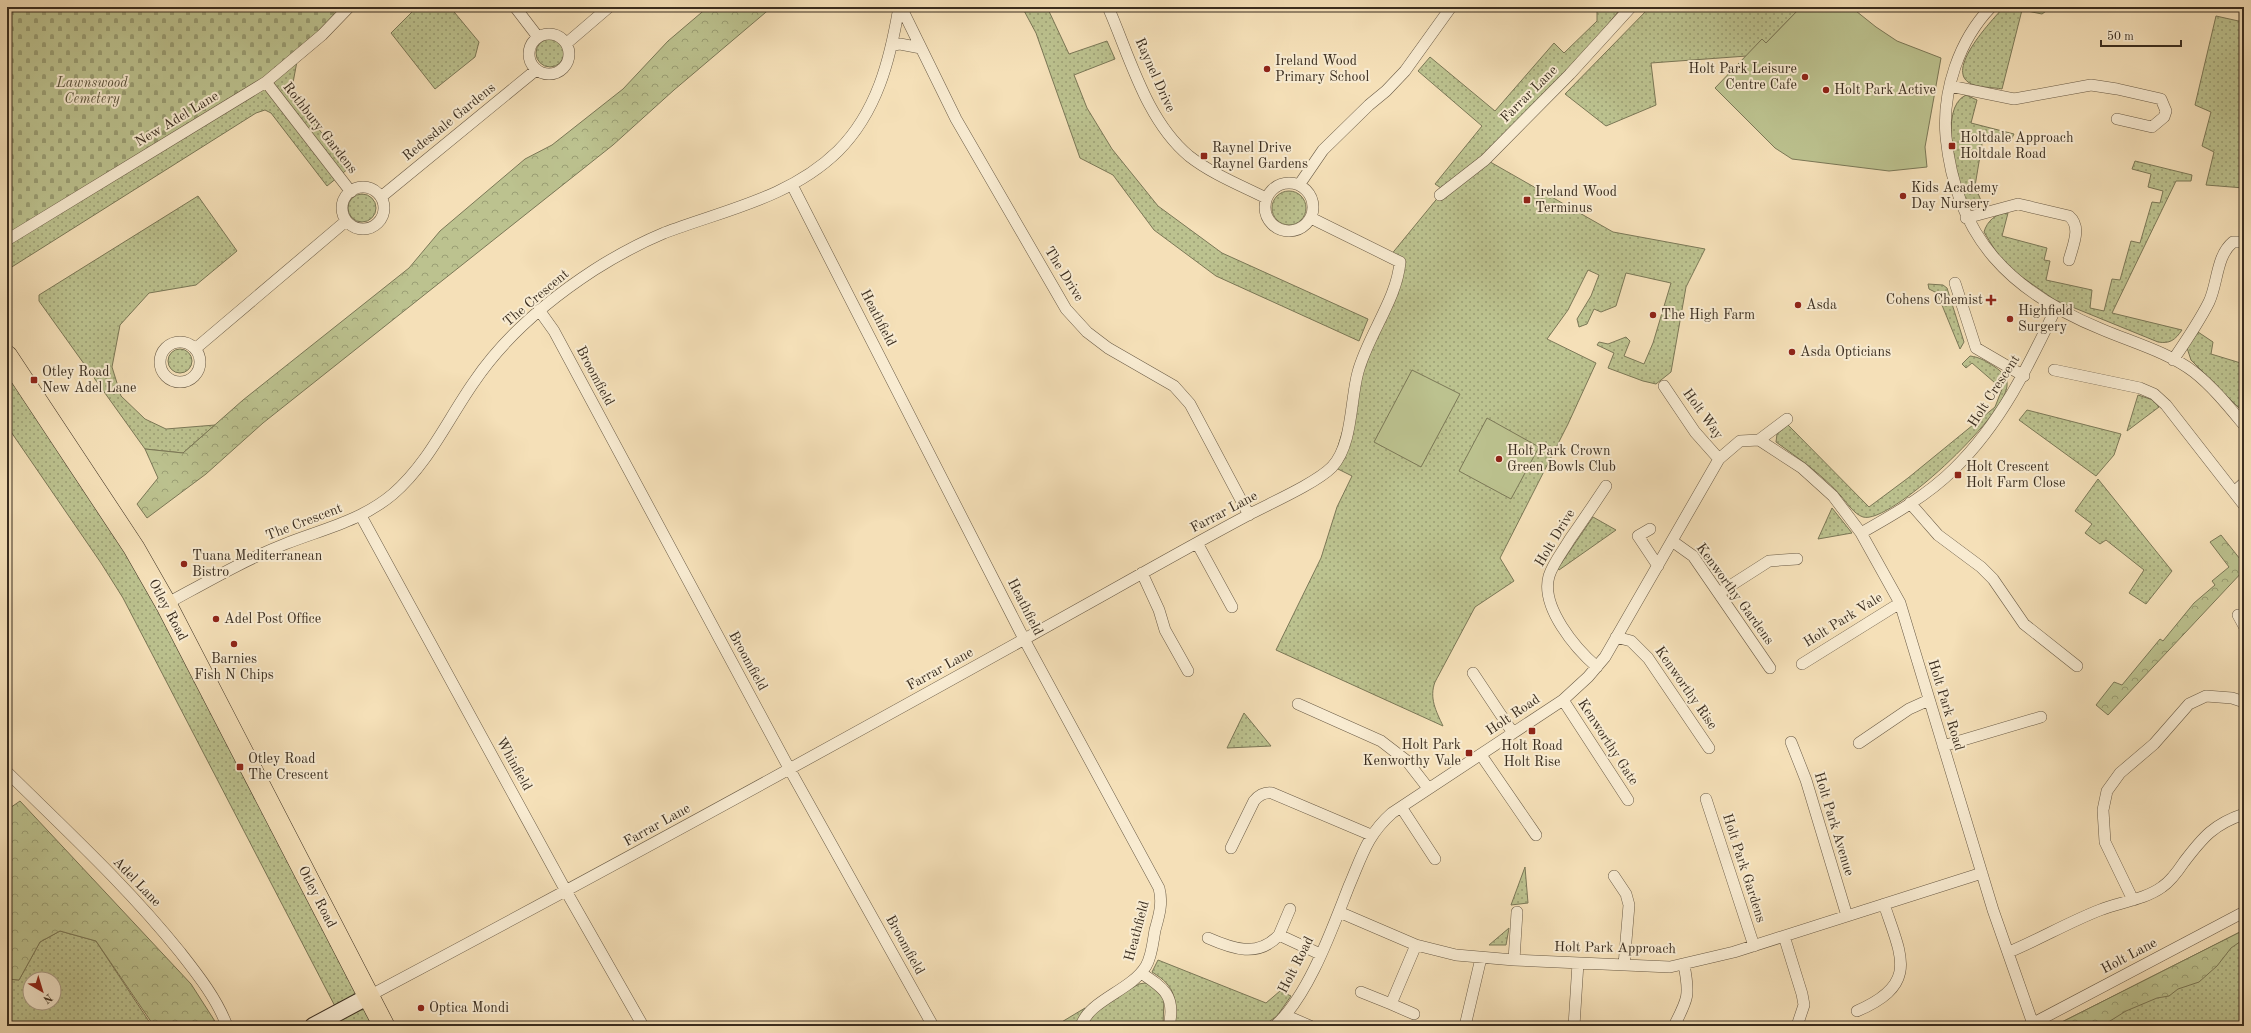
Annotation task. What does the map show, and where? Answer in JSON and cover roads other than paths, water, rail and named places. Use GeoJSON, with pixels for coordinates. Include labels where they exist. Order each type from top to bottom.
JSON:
{"type":"FeatureCollection","features":[{"type":"Feature","properties":{"kind":"highway","name":"Otley Road"},"geometry":{"type":"LineString","coordinates":[[7,356],[134,548],[166,604],[384,1026]]}},
{"type":"Feature","properties":{"kind":"street","name":"New Adel Lane"},"geometry":{"type":"LineString","coordinates":[[7,240],[266,82],[322,35],[349,7]]}},
{"type":"Feature","properties":{"kind":"street"},"geometry":{"type":"LineString","coordinates":[[515,7],[538,37]]}},
{"type":"Feature","properties":{"kind":"street"},"geometry":{"type":"LineString","coordinates":[[567,43],[609,7]]}},
{"type":"Feature","properties":{"kind":"street","name":"The Crescent"},"geometry":{"type":"LineString","coordinates":[[166,604],[243,562],[286,544],[340,526],[361,516],[392,495],[416,472],[476,380],[506,342],[539,310],[594,270],[625,252],[662,234],[767,198],[792,185],[838,151],[865,118],[879,89],[900,7]]}},
{"type":"Feature","properties":{"kind":"street","name":"The Drive"},"geometry":{"type":"LineString","coordinates":[[900,7],[956,119],[1066,309],[1087,332],[1108,348],[1174,386],[1190,404],[1249,515]]}},
{"type":"Feature","properties":{"kind":"street","name":"Raynel Drive"},"geometry":{"type":"LineString","coordinates":[[1108,7],[1139,82],[1162,126],[1190,156],[1226,179],[1266,198]]}},
{"type":"Feature","properties":{"kind":"street"},"geometry":{"type":"LineString","coordinates":[[1299,185],[1323,150],[1369,104],[1386,91],[1405,71],[1451,7]]}},
{"type":"Feature","properties":{"kind":"street","name":"Farrar Lane"},"geometry":{"type":"LineString","coordinates":[[1440,195],[1485,160],[1570,74],[1631,7]]}},
{"type":"Feature","properties":{"kind":"street"},"geometry":{"type":"LineString","coordinates":[[1991,7],[1977,22],[1960,55],[1950,86],[1945,115],[1948,155],[1956,192],[1966,218],[1974,233],[2009,276],[2072,317],[2173,360],[2194,372],[2230,408],[2244,425]]}},
{"type":"Feature","properties":{"kind":"street"},"geometry":{"type":"LineString","coordinates":[[554,34],[567,43],[570,50],[569,59],[560,71],[547,74],[536,70],[529,58],[529,49],[538,37],[554,34]]}},
{"type":"Feature","properties":{"kind":"street"},"geometry":{"type":"LineString","coordinates":[[891,46],[900,44],[921,48]]}},
{"type":"Feature","properties":{"kind":"street","name":"Redesdale Gardens"},"geometry":{"type":"LineString","coordinates":[[380,197],[536,70]]}},
{"type":"Feature","properties":{"kind":"street","name":"Rothbury Gardens"},"geometry":{"type":"LineString","coordinates":[[266,82],[351,192]]}},
{"type":"Feature","properties":{"kind":"street"},"geometry":{"type":"LineString","coordinates":[[1950,86],[2014,99],[2091,85],[2161,99],[2164,104],[2164,117],[2152,127],[2117,119]]}},
{"type":"Feature","properties":{"kind":"street"},"geometry":{"type":"LineString","coordinates":[[1284,184],[1299,185],[1310,196],[1313,210],[1311,218],[1306,224],[1295,230],[1283,231],[1276,228],[1266,215],[1266,198],[1276,187],[1284,184]]}},
{"type":"Feature","properties":{"kind":"street","name":"Heathfield"},"geometry":{"type":"LineString","coordinates":[[792,185],[1024,639],[1159,888],[1161,905],[1147,964],[1141,973],[1122,990],[1089,1012],[1081,1026]]}},
{"type":"Feature","properties":{"kind":"street"},"geometry":{"type":"LineString","coordinates":[[361,188],[371,189],[380,197],[384,212],[381,219],[372,227],[359,229],[346,221],[342,208],[345,198],[351,192],[361,188]]}},
{"type":"Feature","properties":{"kind":"street"},"geometry":{"type":"LineString","coordinates":[[1966,218],[2018,204],[2068,216],[2074,220],[2076,232],[2069,260]]}},
{"type":"Feature","properties":{"kind":"street","name":"Farrar Lane"},"geometry":{"type":"LineString","coordinates":[[368,996],[790,770],[1142,573],[1302,487],[1332,466],[1346,441],[1350,407],[1358,371],[1370,336],[1399,274],[1400,262],[1311,218]]}},
{"type":"Feature","properties":{"kind":"street"},"geometry":{"type":"LineString","coordinates":[[195,348],[346,221]]}},
{"type":"Feature","properties":{"kind":"street"},"geometry":{"type":"LineString","coordinates":[[2173,360],[2209,302],[2215,289],[2223,254],[2227,247],[2233,242],[2244,242]]}},
{"type":"Feature","properties":{"kind":"street"},"geometry":{"type":"LineString","coordinates":[[1955,283],[1976,348],[2024,376]]}},
{"type":"Feature","properties":{"kind":"street","name":"Holt Crescent"},"geometry":{"type":"LineString","coordinates":[[1861,533],[1910,503],[1953,470],[1990,429],[2024,376],[2056,308]]}},
{"type":"Feature","properties":{"kind":"street","name":"Broomfield"},"geometry":{"type":"LineString","coordinates":[[539,310],[554,331],[790,770],[933,1026]]}},
{"type":"Feature","properties":{"kind":"street"},"geometry":{"type":"LineString","coordinates":[[2054,370],[2140,388],[2154,394],[2166,405],[2244,505]]}},
{"type":"Feature","properties":{"kind":"street","name":"Holt Way"},"geometry":{"type":"LineString","coordinates":[[1664,386],[1695,432],[1719,459]]}},
{"type":"Feature","properties":{"kind":"street"},"geometry":{"type":"LineString","coordinates":[[1759,440],[1787,419]]}},
{"type":"Feature","properties":{"kind":"street","name":"Holt Road"},"geometry":{"type":"LineString","coordinates":[[1287,1016],[1309,978],[1371,835],[1381,824],[1401,807],[1428,788],[1481,755],[1563,700],[1597,667],[1658,566],[1719,459],[1740,441],[1749,439],[1759,440]]}},
{"type":"Feature","properties":{"kind":"street","name":"Holt Park Road"},"geometry":{"type":"LineString","coordinates":[[1759,440],[1802,468],[1833,496],[1861,533],[1900,603],[1982,873],[2009,952],[2031,1025]]}},
{"type":"Feature","properties":{"kind":"street"},"geometry":{"type":"LineString","coordinates":[[2234,492],[2244,483]]}},
{"type":"Feature","properties":{"kind":"street","name":"Holt Drive"},"geometry":{"type":"LineString","coordinates":[[1597,667],[1585,657],[1559,622],[1552,608],[1548,593],[1548,578],[1555,563],[1606,486]]}},
{"type":"Feature","properties":{"kind":"street"},"geometry":{"type":"LineString","coordinates":[[1910,503],[1938,535],[1981,567],[1993,579],[2024,624],[2077,666]]}},
{"type":"Feature","properties":{"kind":"street","name":"Whinfield"},"geometry":{"type":"LineString","coordinates":[[361,516],[566,891],[643,1026]]}},
{"type":"Feature","properties":{"kind":"street"},"geometry":{"type":"LineString","coordinates":[[1650,529],[1638,536],[1658,566]]}},
{"type":"Feature","properties":{"kind":"street","name":"Kenworthy Gardens"},"geometry":{"type":"LineString","coordinates":[[1672,541],[1693,556],[1770,668]]}},
{"type":"Feature","properties":{"kind":"street"},"geometry":{"type":"LineString","coordinates":[[1197,543],[1232,607]]}},
{"type":"Feature","properties":{"kind":"street"},"geometry":{"type":"LineString","coordinates":[[1719,593],[1768,561],[1797,559]]}},
{"type":"Feature","properties":{"kind":"street"},"geometry":{"type":"LineString","coordinates":[[1142,573],[1159,610],[1165,630],[1188,671]]}},
{"type":"Feature","properties":{"kind":"street","name":"Holt Park Vale"},"geometry":{"type":"LineString","coordinates":[[1802,664],[1900,603]]}},
{"type":"Feature","properties":{"kind":"street"},"geometry":{"type":"LineString","coordinates":[[2238,615],[2244,626]]}},
{"type":"Feature","properties":{"kind":"street","name":"Kenworthy Rise"},"geometry":{"type":"LineString","coordinates":[[1616,637],[1631,641],[1648,658],[1709,748]]}},
{"type":"Feature","properties":{"kind":"street"},"geometry":{"type":"LineString","coordinates":[[1474,673],[1513,733]]}},
{"type":"Feature","properties":{"kind":"street"},"geometry":{"type":"LineString","coordinates":[[2133,900],[2105,842],[2103,810],[2107,791],[2120,774],[2154,744],[2189,704],[2206,696],[2232,698],[2244,702]]}},
{"type":"Feature","properties":{"kind":"street","name":"Kenworthy Gate"},"geometry":{"type":"LineString","coordinates":[[1563,700],[1628,800]]}},
{"type":"Feature","properties":{"kind":"street"},"geometry":{"type":"LineString","coordinates":[[1859,743],[1909,709],[1929,700]]}},
{"type":"Feature","properties":{"kind":"street"},"geometry":{"type":"LineString","coordinates":[[1298,704],[1381,741],[1407,761],[1428,788]]}},
{"type":"Feature","properties":{"kind":"street"},"geometry":{"type":"LineString","coordinates":[[1943,746],[2041,717]]}},
{"type":"Feature","properties":{"kind":"street","name":"Holt Park Avenue"},"geometry":{"type":"LineString","coordinates":[[1790,742],[1806,780],[1847,916]]}},
{"type":"Feature","properties":{"kind":"street"},"geometry":{"type":"LineString","coordinates":[[1481,755],[1536,836]]}},
{"type":"Feature","properties":{"kind":"street","name":"Adel Lane"},"geometry":{"type":"LineString","coordinates":[[7,772],[114,878],[162,930],[195,971],[222,1011],[227,1026]]}},
{"type":"Feature","properties":{"kind":"street"},"geometry":{"type":"LineString","coordinates":[[1230,848],[1257,797],[1266,793],[1272,793],[1371,835]]}},
{"type":"Feature","properties":{"kind":"street","name":"Holt Park Gardens"},"geometry":{"type":"LineString","coordinates":[[1706,799],[1754,946]]}},
{"type":"Feature","properties":{"kind":"street"},"geometry":{"type":"LineString","coordinates":[[1401,807],[1435,859]]}},
{"type":"Feature","properties":{"kind":"street"},"geometry":{"type":"LineString","coordinates":[[2009,952],[2043,938],[2086,916],[2150,894],[2163,887],[2210,831],[2223,821],[2244,814]]}},
{"type":"Feature","properties":{"kind":"street","name":"Holt Park Approach"},"geometry":{"type":"LineString","coordinates":[[1338,912],[1416,945],[1449,953],[1481,958],[1670,967],[1754,946],[1982,873]]}},
{"type":"Feature","properties":{"kind":"street"},"geometry":{"type":"LineString","coordinates":[[1614,876],[1628,899],[1624,964]]}},
{"type":"Feature","properties":{"kind":"street"},"geometry":{"type":"LineString","coordinates":[[1857,1011],[1883,999],[1890,992],[1900,973],[1902,964],[1900,952],[1884,904]]}},
{"type":"Feature","properties":{"kind":"street"},"geometry":{"type":"LineString","coordinates":[[1208,938],[1230,947],[1249,950],[1264,946],[1272,942],[1279,935],[1290,909]]}},
{"type":"Feature","properties":{"kind":"street"},"geometry":{"type":"LineString","coordinates":[[1514,960],[1518,912]]}},
{"type":"Feature","properties":{"kind":"street","name":"Holt Lane"},"geometry":{"type":"LineString","coordinates":[[2031,1025],[2244,912]]}},
{"type":"Feature","properties":{"kind":"street"},"geometry":{"type":"LineString","coordinates":[[1279,935],[1320,954]]}},
{"type":"Feature","properties":{"kind":"street"},"geometry":{"type":"LineString","coordinates":[[1784,936],[1804,1005],[1797,1026]]}},
{"type":"Feature","properties":{"kind":"street"},"geometry":{"type":"LineString","coordinates":[[1391,1004],[1416,945]]}},
{"type":"Feature","properties":{"kind":"street"},"geometry":{"type":"LineString","coordinates":[[1465,1026],[1481,958]]}},
{"type":"Feature","properties":{"kind":"street"},"geometry":{"type":"LineString","coordinates":[[1574,1026],[1578,963]]}},
{"type":"Feature","properties":{"kind":"street"},"geometry":{"type":"LineString","coordinates":[[1674,1026],[1686,1004],[1688,994],[1684,964]]}},
{"type":"Feature","properties":{"kind":"street"},"geometry":{"type":"LineString","coordinates":[[1141,973],[1160,985],[1168,995],[1171,1007],[1169,1026]]}},
{"type":"Feature","properties":{"kind":"street"},"geometry":{"type":"LineString","coordinates":[[1362,992],[1414,1014]]}},
{"type":"Feature","properties":{"kind":"street"},"geometry":{"type":"LineString","coordinates":[[313,1026],[368,996]]}},
{"type":"Feature","properties":{"kind":"street"},"geometry":{"type":"LineString","coordinates":[[1275,1026],[1287,1016],[1310,1026]]}},
{"type":"Feature","properties":{"kind":"place","name":"Ireland Wood Primary School"},"geometry":{"type":"Point","coordinates":[1267,69]}},
{"type":"Feature","properties":{"kind":"place","name":"Holt Park Leisure Centre Cafe"},"geometry":{"type":"Point","coordinates":[1805,77]}},
{"type":"Feature","properties":{"kind":"place","name":"Holt Park Active"},"geometry":{"type":"Point","coordinates":[1826,90]}},
{"type":"Feature","properties":{"kind":"place","name":"Holtdale Approach Holtdale Road"},"geometry":{"type":"Point","coordinates":[1952,146]}},
{"type":"Feature","properties":{"kind":"place","name":"Raynel Drive Raynel Gardens"},"geometry":{"type":"Point","coordinates":[1204,156]}},
{"type":"Feature","properties":{"kind":"place","name":"Kids Academy Day Nursery"},"geometry":{"type":"Point","coordinates":[1903,196]}},
{"type":"Feature","properties":{"kind":"place","name":"Ireland Wood Terminus"},"geometry":{"type":"Point","coordinates":[1527,200]}},
{"type":"Feature","properties":{"kind":"place","name":"Cohens Chemist"},"geometry":{"type":"Point","coordinates":[1991,300]}},
{"type":"Feature","properties":{"kind":"place","name":"Asda"},"geometry":{"type":"Point","coordinates":[1798,305]}},
{"type":"Feature","properties":{"kind":"place","name":"The High Farm"},"geometry":{"type":"Point","coordinates":[1653,315]}},
{"type":"Feature","properties":{"kind":"place","name":"Highfield Surgery"},"geometry":{"type":"Point","coordinates":[2010,319]}},
{"type":"Feature","properties":{"kind":"place","name":"Asda Opticians"},"geometry":{"type":"Point","coordinates":[1792,352]}},
{"type":"Feature","properties":{"kind":"place","name":"Otley Road New Adel Lane"},"geometry":{"type":"Point","coordinates":[34,380]}},
{"type":"Feature","properties":{"kind":"place","name":"Holt Park Crown Green Bowls Club"},"geometry":{"type":"Point","coordinates":[1499,459]}},
{"type":"Feature","properties":{"kind":"place","name":"Holt Crescent Holt Farm Close"},"geometry":{"type":"Point","coordinates":[1958,475]}},
{"type":"Feature","properties":{"kind":"place","name":"Tuana Mediterranean Bistro"},"geometry":{"type":"Point","coordinates":[184,564]}},
{"type":"Feature","properties":{"kind":"place","name":"Adel Post Office"},"geometry":{"type":"Point","coordinates":[216,619]}},
{"type":"Feature","properties":{"kind":"place","name":"Barnies Fish N Chips"},"geometry":{"type":"Point","coordinates":[234,644]}},
{"type":"Feature","properties":{"kind":"place","name":"Holt Road Holt Rise"},"geometry":{"type":"Point","coordinates":[1532,731]}},
{"type":"Feature","properties":{"kind":"place","name":"Holt Park Kenworthy Vale"},"geometry":{"type":"Point","coordinates":[1469,753]}},
{"type":"Feature","properties":{"kind":"place","name":"Otley Road The Crescent"},"geometry":{"type":"Point","coordinates":[240,767]}},
{"type":"Feature","properties":{"kind":"place","name":"Optica Mondi"},"geometry":{"type":"Point","coordinates":[421,1008]}},
{"type":"Feature","properties":{"kind":"park label","name":"Lawnswood Cemetery"},"geometry":{"type":"Point","coordinates":[92,92]}}]}
